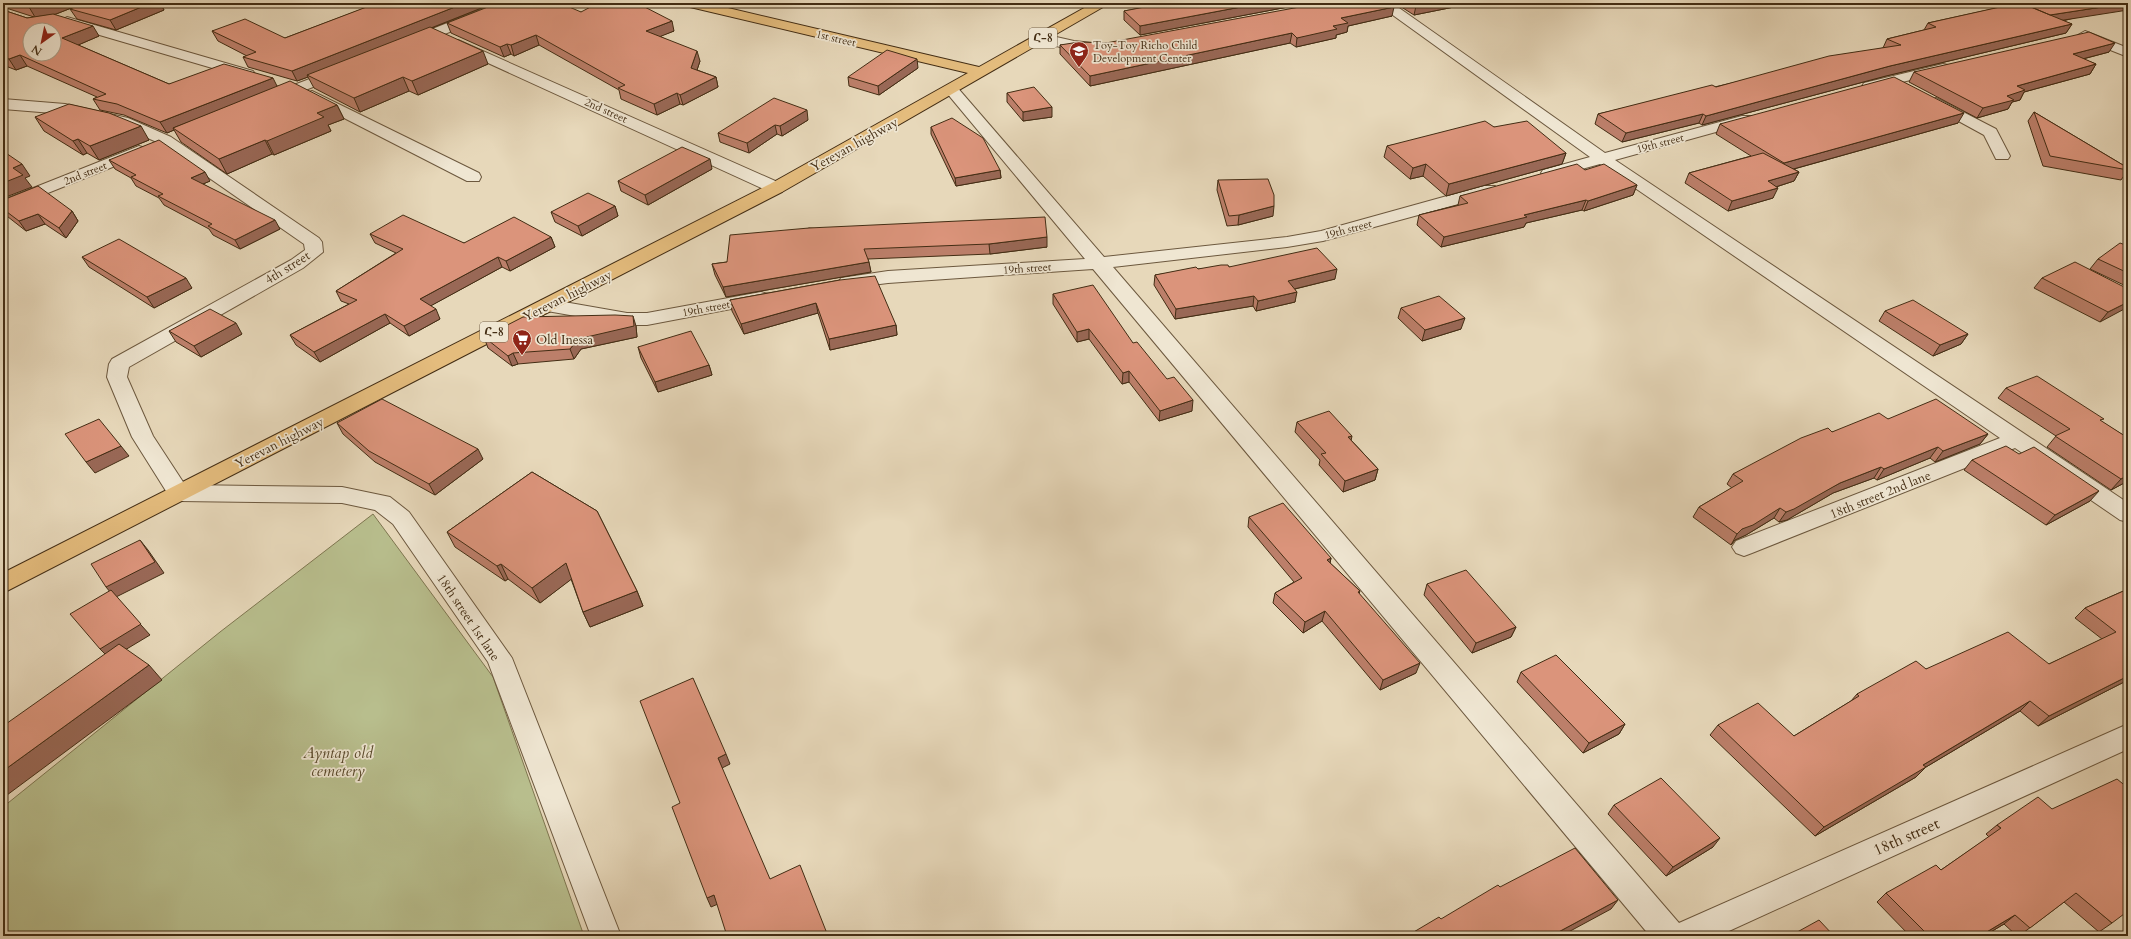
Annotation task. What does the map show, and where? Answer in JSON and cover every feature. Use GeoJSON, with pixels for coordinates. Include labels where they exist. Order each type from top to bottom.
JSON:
{"type":"FeatureCollection","features":[{"type":"Feature","properties":{"kind":"main road","name":"1st street"},"geometry":{"type":"LineString","coordinates":[[690,3],[981,72]]}},
{"type":"Feature","properties":{"kind":"main road","name":"Yerevan highway"},"geometry":{"type":"LineString","coordinates":[[3,584],[776,188],[1103,3]]}},
{"type":"Feature","properties":{"kind":"street"},"geometry":{"type":"LineString","coordinates":[[398,48],[510,3]]}},
{"type":"Feature","properties":{"kind":"street"},"geometry":{"type":"LineString","coordinates":[[1383,3],[1603,159],[2016,440],[2128,514]]}},
{"type":"Feature","properties":{"kind":"street"},"geometry":{"type":"LineString","coordinates":[[79,11],[56,19],[260,77]]}},
{"type":"Feature","properties":{"kind":"street","name":"2nd street"},"geometry":{"type":"LineString","coordinates":[[435,33],[776,188]]}},
{"type":"Feature","properties":{"kind":"street"},"geometry":{"type":"LineString","coordinates":[[2072,38],[2087,34],[2128,53]]}},
{"type":"Feature","properties":{"kind":"street"},"geometry":{"type":"LineString","coordinates":[[1043,38],[1089,47],[1113,45]]}},
{"type":"Feature","properties":{"kind":"street"},"geometry":{"type":"LineString","coordinates":[[1853,91],[1891,80],[1959,64]]}},
{"type":"Feature","properties":{"kind":"street"},"geometry":{"type":"LineString","coordinates":[[261,103],[354,66]]}},
{"type":"Feature","properties":{"kind":"street"},"geometry":{"type":"LineString","coordinates":[[1891,80],[1990,132],[2002,156]]}},
{"type":"Feature","properties":{"kind":"street"},"geometry":{"type":"LineString","coordinates":[[275,82],[298,88],[473,177]]}},
{"type":"Feature","properties":{"kind":"street"},"geometry":{"type":"LineString","coordinates":[[951,89],[1670,936]]}},
{"type":"Feature","properties":{"kind":"street","name":"4th street"},"geometry":{"type":"LineString","coordinates":[[3,104],[65,108],[123,121],[172,138],[313,242],[314,252],[120,364],[117,377],[143,437],[179,493]]}},
{"type":"Feature","properties":{"kind":"street","name":"19th street"},"geometry":{"type":"LineString","coordinates":[[1534,177],[1762,115]]}},
{"type":"Feature","properties":{"kind":"street","name":"2nd street"},"geometry":{"type":"LineString","coordinates":[[3,206],[172,138]]}},
{"type":"Feature","properties":{"kind":"street","name":"19th street"},"geometry":{"type":"LineString","coordinates":[[833,284],[888,277],[1100,263],[1287,242],[1323,236],[1504,186]]}},
{"type":"Feature","properties":{"kind":"street","name":"19th street"},"geometry":{"type":"LineString","coordinates":[[547,306],[627,319],[647,319],[779,294]]}},
{"type":"Feature","properties":{"kind":"street","name":"18th street 2nd lane"},"geometry":{"type":"LineString","coordinates":[[1744,547],[2016,440]]}},
{"type":"Feature","properties":{"kind":"street","name":"18th street 1st lane"},"geometry":{"type":"LineString","coordinates":[[179,493],[342,496],[382,503],[401,518],[499,658],[606,936]]}},
{"type":"Feature","properties":{"kind":"street","name":"18th street"},"geometry":{"type":"LineString","coordinates":[[1684,936],[2128,736]]}},
{"type":"Feature","properties":{"kind":"green space","name":"Ayntap old cemetery"},"geometry":{"type":"Polygon","coordinates":[[[373,514],[493,677],[584,936],[3,936],[3,807],[220,632],[373,514]]]}},
{"type":"Feature","properties":{"kind":"building"},"geometry":{"type":"Polygon","coordinates":[[[15,3],[50,3],[29,7],[15,3]]]}},
{"type":"Feature","properties":{"kind":"building"},"geometry":{"type":"Polygon","coordinates":[[[85,3],[151,3],[110,20],[70,9],[85,3]]]}},
{"type":"Feature","properties":{"kind":"building"},"geometry":{"type":"Polygon","coordinates":[[[377,3],[465,3],[292,71],[243,57],[256,52],[212,31],[245,19],[285,38],[377,3]]]}},
{"type":"Feature","properties":{"kind":"building"},"geometry":{"type":"Polygon","coordinates":[[[498,3],[560,3],[581,12],[598,3],[637,3],[672,21],[646,31],[697,51],[691,68],[716,77],[680,95],[677,93],[654,104],[618,88],[625,85],[536,35],[511,45],[507,44],[500,47],[447,23],[498,3]]]}},
{"type":"Feature","properties":{"kind":"building"},"geometry":{"type":"Polygon","coordinates":[[[1158,3],[1262,3],[1140,26],[1124,11],[1160,4],[1158,3]]]}},
{"type":"Feature","properties":{"kind":"building"},"geometry":{"type":"Polygon","coordinates":[[[1321,3],[1388,3],[1394,7],[1341,18],[1348,23],[1333,26],[1337,29],[1297,38],[1292,33],[1090,76],[1060,45],[1079,42],[1106,43],[1321,3]]]}},
{"type":"Feature","properties":{"kind":"building"},"geometry":{"type":"Polygon","coordinates":[[[1411,3],[1431,3],[1416,6],[1411,3]]]}},
{"type":"Feature","properties":{"kind":"building"},"geometry":{"type":"Polygon","coordinates":[[[2018,3],[2072,24],[1890,66],[1706,116],[1703,114],[1626,133],[1598,114],[1712,85],[1716,87],[1829,56],[1901,45],[1887,39],[1936,27],[1928,23],[2018,3]]]}},
{"type":"Feature","properties":{"kind":"building"},"geometry":{"type":"Polygon","coordinates":[[[2022,3],[2128,3],[2050,15],[2022,3]]]}},
{"type":"Feature","properties":{"kind":"building"},"geometry":{"type":"Polygon","coordinates":[[[3,10],[27,18],[53,14],[93,26],[62,38],[62,22],[22,22],[22,56],[20,55],[9,59],[3,57],[3,10]]]}},
{"type":"Feature","properties":{"kind":"building"},"geometry":{"type":"Polygon","coordinates":[[[430,27],[483,51],[412,81],[403,77],[354,98],[307,75],[430,27]]]}},
{"type":"Feature","properties":{"kind":"building"},"geometry":{"type":"Polygon","coordinates":[[[2089,32],[2115,43],[2073,54],[2096,64],[2017,86],[2025,90],[2007,96],[2014,100],[1983,108],[1914,72],[2089,32]]]}},
{"type":"Feature","properties":{"kind":"building"},"geometry":{"type":"Polygon","coordinates":[[[62,38],[169,84],[224,64],[273,78],[160,122],[117,104],[93,99],[106,94],[35,62],[62,62],[62,38]]]}},
{"type":"Feature","properties":{"kind":"building"},"geometry":{"type":"Polygon","coordinates":[[[887,50],[917,59],[878,86],[848,77],[887,50]]]}},
{"type":"Feature","properties":{"kind":"building"},"geometry":{"type":"Polygon","coordinates":[[[1894,77],[1964,113],[1784,163],[1720,124],[1894,77]]]}},
{"type":"Feature","properties":{"kind":"building"},"geometry":{"type":"Polygon","coordinates":[[[290,81],[337,105],[317,113],[324,117],[219,159],[173,128],[290,81]]]}},
{"type":"Feature","properties":{"kind":"building"},"geometry":{"type":"Polygon","coordinates":[[[1034,87],[1052,107],[1023,112],[1007,93],[1034,87]]]}},
{"type":"Feature","properties":{"kind":"building"},"geometry":{"type":"Polygon","coordinates":[[[774,98],[807,110],[780,126],[775,125],[747,143],[718,133],[774,98]]]}},
{"type":"Feature","properties":{"kind":"building"},"geometry":{"type":"Polygon","coordinates":[[[69,104],[109,113],[141,126],[90,146],[78,139],[73,141],[35,117],[69,104]]]}},
{"type":"Feature","properties":{"kind":"building"},"geometry":{"type":"Polygon","coordinates":[[[2034,112],[2128,168],[2128,170],[2050,156],[2034,112]]]}},
{"type":"Feature","properties":{"kind":"building"},"geometry":{"type":"Polygon","coordinates":[[[952,118],[983,138],[1000,170],[955,178],[931,127],[952,118]]]}},
{"type":"Feature","properties":{"kind":"building"},"geometry":{"type":"Polygon","coordinates":[[[1485,121],[1494,127],[1527,121],[1566,153],[1449,184],[1426,164],[1413,168],[1387,146],[1485,121]]]}},
{"type":"Feature","properties":{"kind":"building"},"geometry":{"type":"Polygon","coordinates":[[[159,140],[205,172],[191,178],[275,220],[235,240],[208,226],[212,224],[158,196],[163,194],[131,177],[136,175],[109,160],[159,140]]]}},
{"type":"Feature","properties":{"kind":"building"},"geometry":{"type":"Polygon","coordinates":[[[682,147],[710,159],[645,195],[618,181],[682,147]]]}},
{"type":"Feature","properties":{"kind":"building"},"geometry":{"type":"Polygon","coordinates":[[[3,151],[22,164],[13,168],[23,175],[3,183],[3,151]]]}},
{"type":"Feature","properties":{"kind":"building"},"geometry":{"type":"Polygon","coordinates":[[[1763,153],[1799,172],[1768,181],[1778,188],[1732,201],[1689,173],[1763,153]]]}},
{"type":"Feature","properties":{"kind":"building"},"geometry":{"type":"Polygon","coordinates":[[[1577,164],[1585,170],[1604,164],[1637,185],[1588,201],[1586,200],[1524,215],[1527,217],[1444,237],[1419,215],[1468,203],[1460,196],[1577,164]]]}},
{"type":"Feature","properties":{"kind":"building"},"geometry":{"type":"Polygon","coordinates":[[[1268,179],[1274,195],[1274,206],[1229,216],[1218,180],[1268,179]]]}},
{"type":"Feature","properties":{"kind":"building"},"geometry":{"type":"Polygon","coordinates":[[[38,186],[72,211],[59,228],[38,214],[19,221],[3,209],[3,200],[38,186]]]}},
{"type":"Feature","properties":{"kind":"building"},"geometry":{"type":"Polygon","coordinates":[[[588,193],[615,206],[578,226],[551,212],[588,193]]]}},
{"type":"Feature","properties":{"kind":"building"},"geometry":{"type":"Polygon","coordinates":[[[403,215],[464,243],[514,217],[551,237],[506,261],[498,257],[420,299],[436,309],[404,326],[385,314],[314,352],[290,335],[357,300],[336,291],[403,249],[370,234],[403,215]]]}},
{"type":"Feature","properties":{"kind":"building"},"geometry":{"type":"Polygon","coordinates":[[[1045,217],[1047,237],[989,244],[864,249],[869,262],[723,287],[712,264],[727,262],[730,235],[809,228],[1045,217]]]}},
{"type":"Feature","properties":{"kind":"building"},"geometry":{"type":"Polygon","coordinates":[[[119,239],[186,278],[147,297],[82,257],[119,239]]]}},
{"type":"Feature","properties":{"kind":"building"},"geometry":{"type":"Polygon","coordinates":[[[2120,243],[2128,246],[2128,273],[2098,259],[2120,243]]]}},
{"type":"Feature","properties":{"kind":"building"},"geometry":{"type":"Polygon","coordinates":[[[1317,248],[1337,269],[1288,281],[1297,292],[1258,301],[1254,296],[1176,309],[1155,275],[1196,267],[1198,269],[1228,265],[1229,267],[1317,248]]]}},
{"type":"Feature","properties":{"kind":"building"},"geometry":{"type":"Polygon","coordinates":[[[2075,262],[2128,289],[2128,302],[2108,312],[2042,278],[2075,262]]]}},
{"type":"Feature","properties":{"kind":"building"},"geometry":{"type":"Polygon","coordinates":[[[875,276],[896,325],[829,339],[816,303],[741,324],[730,300],[840,280],[875,276]]]}},
{"type":"Feature","properties":{"kind":"building"},"geometry":{"type":"Polygon","coordinates":[[[1093,285],[1133,343],[1137,342],[1167,379],[1174,377],[1193,400],[1160,411],[1129,371],[1123,373],[1089,329],[1077,332],[1053,294],[1093,285]]]}},
{"type":"Feature","properties":{"kind":"building"},"geometry":{"type":"Polygon","coordinates":[[[1439,296],[1465,318],[1425,330],[1401,308],[1439,296]]]}},
{"type":"Feature","properties":{"kind":"building"},"geometry":{"type":"Polygon","coordinates":[[[1913,300],[1968,334],[1940,345],[1885,311],[1913,300]]]}},
{"type":"Feature","properties":{"kind":"building"},"geometry":{"type":"Polygon","coordinates":[[[210,309],[236,323],[194,346],[169,331],[210,309]]]}},
{"type":"Feature","properties":{"kind":"building"},"geometry":{"type":"Polygon","coordinates":[[[633,316],[634,326],[578,339],[570,349],[513,353],[508,356],[484,337],[523,317],[633,316]]]}},
{"type":"Feature","properties":{"kind":"building"},"geometry":{"type":"Polygon","coordinates":[[[691,331],[709,365],[655,382],[638,347],[691,331]]]}},
{"type":"Feature","properties":{"kind":"building"},"geometry":{"type":"Polygon","coordinates":[[[2037,376],[2104,419],[2100,420],[2128,438],[2128,475],[2121,479],[2055,436],[2070,429],[2006,388],[2037,376]]]}},
{"type":"Feature","properties":{"kind":"building"},"geometry":{"type":"Polygon","coordinates":[[[382,399],[478,449],[429,484],[369,451],[337,423],[382,399]]]}},
{"type":"Feature","properties":{"kind":"building"},"geometry":{"type":"Polygon","coordinates":[[[1936,399],[1988,434],[1943,451],[1938,447],[1884,469],[1881,467],[1840,483],[1794,509],[1786,512],[1780,508],[1753,525],[1742,529],[1737,534],[1699,507],[1743,481],[1733,474],[1801,438],[1828,428],[1832,432],[1879,413],[1888,419],[1936,399]]]}},
{"type":"Feature","properties":{"kind":"building"},"geometry":{"type":"Polygon","coordinates":[[[1329,411],[1352,436],[1348,437],[1378,469],[1345,481],[1321,454],[1326,453],[1297,422],[1329,411]]]}},
{"type":"Feature","properties":{"kind":"building"},"geometry":{"type":"Polygon","coordinates":[[[99,419],[121,446],[86,462],[65,434],[99,419]]]}},
{"type":"Feature","properties":{"kind":"building"},"geometry":{"type":"Polygon","coordinates":[[[2006,446],[2019,454],[2034,447],[2099,491],[2055,515],[1972,460],[2006,446]]]}},
{"type":"Feature","properties":{"kind":"building"},"geometry":{"type":"Polygon","coordinates":[[[532,472],[597,511],[637,591],[583,612],[566,563],[532,588],[501,564],[497,566],[447,532],[532,472]]]}},
{"type":"Feature","properties":{"kind":"building"},"geometry":{"type":"Polygon","coordinates":[[[1283,503],[1331,558],[1327,560],[1360,591],[1358,592],[1420,663],[1383,680],[1325,611],[1305,622],[1275,593],[1302,578],[1249,517],[1283,503]]]}},
{"type":"Feature","properties":{"kind":"building"},"geometry":{"type":"Polygon","coordinates":[[[140,540],[155,562],[106,587],[91,564],[140,540]]]}},
{"type":"Feature","properties":{"kind":"building"},"geometry":{"type":"Polygon","coordinates":[[[1466,570],[1516,627],[1476,643],[1427,584],[1466,570]]]}},
{"type":"Feature","properties":{"kind":"building"},"geometry":{"type":"Polygon","coordinates":[[[2128,589],[2128,676],[2049,716],[2030,701],[1923,765],[1926,767],[1824,827],[1718,725],[1758,703],[1794,736],[1859,696],[1857,694],[1916,661],[1926,669],[2008,632],[2049,664],[2116,632],[2085,608],[2128,589]]]}},
{"type":"Feature","properties":{"kind":"building"},"geometry":{"type":"Polygon","coordinates":[[[111,590],[141,624],[100,649],[70,614],[111,590]]]}},
{"type":"Feature","properties":{"kind":"building"},"geometry":{"type":"Polygon","coordinates":[[[119,644],[149,665],[3,771],[3,726],[119,644]]]}},
{"type":"Feature","properties":{"kind":"building"},"geometry":{"type":"Polygon","coordinates":[[[1556,655],[1625,724],[1589,743],[1521,672],[1556,655]]]}},
{"type":"Feature","properties":{"kind":"building"},"geometry":{"type":"Polygon","coordinates":[[[693,678],[726,754],[718,758],[770,879],[800,865],[828,936],[727,936],[714,895],[707,898],[672,807],[680,803],[640,701],[693,678]]]}},
{"type":"Feature","properties":{"kind":"building"},"geometry":{"type":"Polygon","coordinates":[[[1661,778],[1720,838],[1673,867],[1614,805],[1661,778]]]}},
{"type":"Feature","properties":{"kind":"building"},"geometry":{"type":"Polygon","coordinates":[[[2117,779],[2128,788],[2128,911],[2112,923],[2076,893],[2030,928],[2015,915],[1980,936],[1929,936],[1886,893],[1936,865],[1941,870],[2001,828],[1997,825],[2038,797],[2052,809],[2117,779]]]}},
{"type":"Feature","properties":{"kind":"building"},"geometry":{"type":"Polygon","coordinates":[[[1575,848],[1618,900],[1551,936],[1407,936],[1439,917],[1441,919],[1498,885],[1500,887],[1575,848]]]}},
{"type":"Feature","properties":{"kind":"building"},"geometry":{"type":"Polygon","coordinates":[[[1819,920],[1834,936],[1790,936],[1819,920]]]}},
{"type":"Feature","properties":{"kind":"place","name":"Toy-Toy Richo Child Development Center"},"geometry":{"type":"Point","coordinates":[1079,68]}},
{"type":"Feature","properties":{"kind":"place","name":"Old Inessa"},"geometry":{"type":"Point","coordinates":[522,356]}}]}
